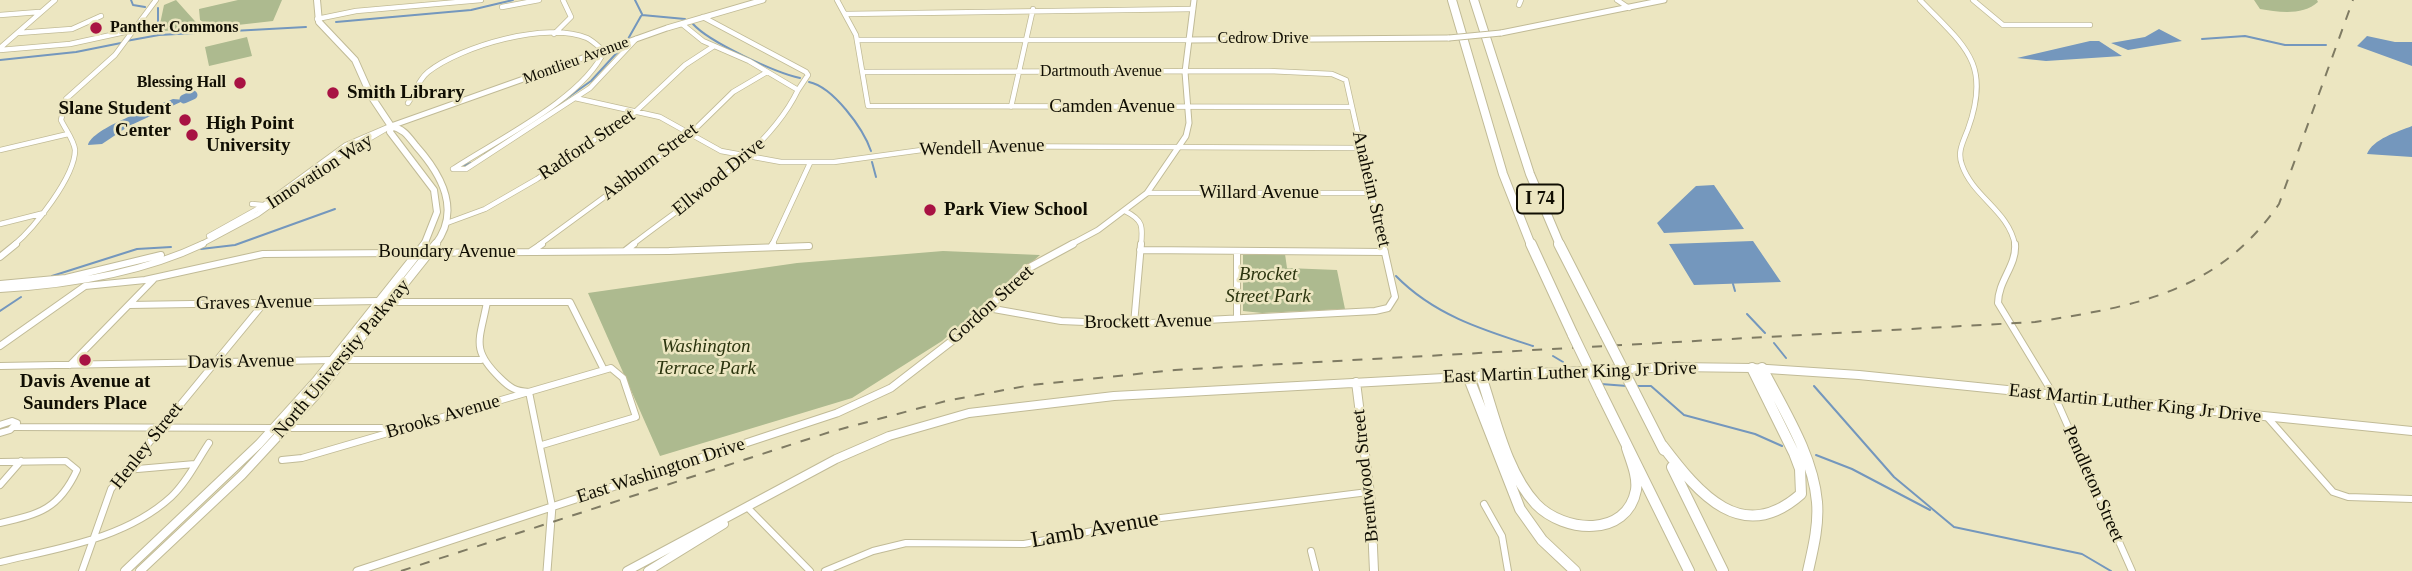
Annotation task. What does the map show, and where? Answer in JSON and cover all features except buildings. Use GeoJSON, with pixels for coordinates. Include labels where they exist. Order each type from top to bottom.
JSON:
{"type":"FeatureCollection","features":[{"type":"Feature","properties":{"kind":"highway","name":"I 74"},"geometry":{"type":"LineString","coordinates":[[1452,0],[1503,174],[1522,225],[1627,448],[1689,571]]}},
{"type":"Feature","properties":{"kind":"highway","name":"I 74"},"geometry":{"type":"LineString","coordinates":[[1474,0],[1530,174],[1550,225],[1723,571]]}},
{"type":"Feature","properties":{"kind":"highway"},"geometry":{"type":"LineString","coordinates":[[1662,445],[1688,480],[1719,504],[1749,516],[1772,517],[1788,510],[1801,494],[1800,469],[1757,368]]}},
{"type":"Feature","properties":{"kind":"highway"},"geometry":{"type":"LineString","coordinates":[[1757,368],[1814,487],[1817,527],[1808,571]]}},
{"type":"Feature","properties":{"kind":"highway"},"geometry":{"type":"LineString","coordinates":[[1474,376],[1522,483],[1535,503],[1552,518],[1571,525],[1593,527],[1615,522],[1629,509],[1636,489],[1627,448]]}},
{"type":"Feature","properties":{"kind":"highway"},"geometry":{"type":"LineString","coordinates":[[1474,376],[1520,509],[1542,540],[1575,571]]}},
{"type":"Feature","properties":{"kind":"main road"},"geometry":{"type":"LineString","coordinates":[[317,0],[317,19]]}},
{"type":"Feature","properties":{"kind":"main road","name":"North University Parkway"},"geometry":{"type":"LineString","coordinates":[[125,571],[229,475],[273,428],[419,252],[435,220],[436,197],[428,179],[390,132],[391,126],[371,96],[355,60],[328,34],[317,19]]}},
{"type":"Feature","properties":{"kind":"main road","name":"North University Parkway"},"geometry":{"type":"LineString","coordinates":[[139,571],[242,475],[286,428],[346,360],[431,252],[447,223],[450,203],[446,185],[401,128],[391,126]]}},
{"type":"Feature","properties":{"kind":"main road","name":"East Martin Luther King Jr Drive"},"geometry":{"type":"LineString","coordinates":[[627,571],[856,450],[889,436],[969,412],[1114,396],[1675,367],[1757,368],[2412,431]]}},
{"type":"Feature","properties":{"kind":"main road","name":"Brentwood Street"},"geometry":{"type":"LineString","coordinates":[[1356,382],[1374,571]]}},
{"type":"Feature","properties":{"kind":"main road","name":"East Martin Luther King Jr Drive"},"geometry":{"type":"LineString","coordinates":[[648,571],[659,568],[748,508]]}},
{"type":"Feature","properties":{"kind":"street"},"geometry":{"type":"LineString","coordinates":[[0,49],[55,0]]}},
{"type":"Feature","properties":{"kind":"street"},"geometry":{"type":"LineString","coordinates":[[0,257],[26,237],[74,163],[75,148],[61,120],[66,99],[121,46],[156,0]]}},
{"type":"Feature","properties":{"kind":"street"},"geometry":{"type":"LineString","coordinates":[[394,8],[395,0]]}},
{"type":"Feature","properties":{"kind":"street"},"geometry":{"type":"LineString","coordinates":[[317,19],[356,11],[481,0]]}},
{"type":"Feature","properties":{"kind":"street"},"geometry":{"type":"LineString","coordinates":[[502,7],[539,0]]}},
{"type":"Feature","properties":{"kind":"street"},"geometry":{"type":"LineString","coordinates":[[554,34],[571,17],[563,0]]}},
{"type":"Feature","properties":{"kind":"street","name":"Montlieu Avenue"},"geometry":{"type":"LineString","coordinates":[[391,126],[636,39],[763,0]]}},
{"type":"Feature","properties":{"kind":"street"},"geometry":{"type":"LineString","coordinates":[[837,0],[858,40],[868,106],[871,107]]}},
{"type":"Feature","properties":{"kind":"street","name":"Gordon Street"},"geometry":{"type":"LineString","coordinates":[[837,413],[891,388],[970,327],[1025,271],[1098,230],[1147,193],[1181,147],[1188,129],[1185,72],[1194,0]]}},
{"type":"Feature","properties":{"kind":"street"},"geometry":{"type":"LineString","coordinates":[[1617,0],[1629,8]]}},
{"type":"Feature","properties":{"kind":"street","name":"Cedrow Drive"},"geometry":{"type":"LineString","coordinates":[[858,40],[1449,38],[1501,33],[1664,0]]}},
{"type":"Feature","properties":{"kind":"street","name":"Pendleton Street"},"geometry":{"type":"LineString","coordinates":[[1920,0],[1963,46],[1978,73],[1978,94],[1959,153],[1960,162],[1973,185],[2006,221],[2014,236],[2015,258],[1999,286],[1998,303],[2055,397],[2132,571]]}},
{"type":"Feature","properties":{"kind":"street"},"geometry":{"type":"LineString","coordinates":[[1973,0],[2003,25],[2091,25]]}},
{"type":"Feature","properties":{"kind":"street"},"geometry":{"type":"LineString","coordinates":[[846,14],[1033,9],[1193,9]]}},
{"type":"Feature","properties":{"kind":"street"},"geometry":{"type":"LineString","coordinates":[[1011,107],[1033,9]]}},
{"type":"Feature","properties":{"kind":"street"},"geometry":{"type":"LineString","coordinates":[[0,15],[39,12]]}},
{"type":"Feature","properties":{"kind":"street"},"geometry":{"type":"LineString","coordinates":[[18,33],[72,29],[101,16]]}},
{"type":"Feature","properties":{"kind":"street"},"geometry":{"type":"LineString","coordinates":[[682,24],[690,33],[798,90],[806,72],[703,17]]}},
{"type":"Feature","properties":{"kind":"street"},"geometry":{"type":"LineString","coordinates":[[0,49],[70,44],[134,30]]}},
{"type":"Feature","properties":{"kind":"street"},"geometry":{"type":"LineString","coordinates":[[408,103],[425,74],[448,60],[501,41],[554,34],[586,38],[604,51],[597,67],[579,86],[453,169],[459,171],[475,165],[575,98],[597,81],[636,39]]}},
{"type":"Feature","properties":{"kind":"street","name":"Radford Street"},"geometry":{"type":"LineString","coordinates":[[447,223],[503,201],[636,112],[661,91],[685,62],[714,46]]}},
{"type":"Feature","properties":{"kind":"street","name":"Ashburn Street"},"geometry":{"type":"LineString","coordinates":[[530,252],[688,135],[712,114],[732,89],[767,72]]}},
{"type":"Feature","properties":{"kind":"street","name":"Dartmouth Avenue"},"geometry":{"type":"LineString","coordinates":[[863,72],[1339,75]]}},
{"type":"Feature","properties":{"kind":"street","name":"Anaheim Street"},"geometry":{"type":"LineString","coordinates":[[1339,75],[1346,80],[1385,252],[1395,297],[1391,305]]}},
{"type":"Feature","properties":{"kind":"street","name":"Ellwood Drive"},"geometry":{"type":"LineString","coordinates":[[625,251],[746,156],[779,126],[798,90]]}},
{"type":"Feature","properties":{"kind":"street","name":"Wendell Avenue"},"geometry":{"type":"LineString","coordinates":[[575,98],[660,117],[706,145],[746,156],[810,163],[951,146],[1361,148]]}},
{"type":"Feature","properties":{"kind":"street","name":"Camden Avenue"},"geometry":{"type":"LineString","coordinates":[[871,107],[1352,107]]}},
{"type":"Feature","properties":{"kind":"street","name":"Innovation Way"},"geometry":{"type":"LineString","coordinates":[[0,286],[66,278],[149,258],[205,238],[263,205],[338,150],[367,133],[391,126]]}},
{"type":"Feature","properties":{"kind":"street","name":"Innovation Way"},"geometry":{"type":"LineString","coordinates":[[0,286],[49,286],[109,274],[204,242],[251,218],[336,157],[391,126]]}},
{"type":"Feature","properties":{"kind":"street"},"geometry":{"type":"LineString","coordinates":[[0,150],[68,134]]}},
{"type":"Feature","properties":{"kind":"street"},"geometry":{"type":"LineString","coordinates":[[771,247],[810,163]]}},
{"type":"Feature","properties":{"kind":"street","name":"Willard Avenue"},"geometry":{"type":"LineString","coordinates":[[1147,193],[1371,193]]}},
{"type":"Feature","properties":{"kind":"street"},"geometry":{"type":"LineString","coordinates":[[252,204],[263,205]]}},
{"type":"Feature","properties":{"kind":"street"},"geometry":{"type":"LineString","coordinates":[[1125,211],[1142,221],[1134,324]]}},
{"type":"Feature","properties":{"kind":"street"},"geometry":{"type":"LineString","coordinates":[[0,224],[44,213]]}},
{"type":"Feature","properties":{"kind":"street","name":"Boundary Avenue"},"geometry":{"type":"LineString","coordinates":[[0,346],[88,285],[155,278],[263,254],[761,250],[771,247],[808,246]]}},
{"type":"Feature","properties":{"kind":"street"},"geometry":{"type":"LineString","coordinates":[[1140,250],[1385,252]]}},
{"type":"Feature","properties":{"kind":"street"},"geometry":{"type":"LineString","coordinates":[[1237,251],[1237,318]]}},
{"type":"Feature","properties":{"kind":"street"},"geometry":{"type":"LineString","coordinates":[[70,365],[155,278]]}},
{"type":"Feature","properties":{"kind":"street","name":"Graves Avenue"},"geometry":{"type":"LineString","coordinates":[[129,305],[379,301]]}},
{"type":"Feature","properties":{"kind":"street"},"geometry":{"type":"LineString","coordinates":[[391,302],[570,302],[604,370],[611,368],[623,378],[636,417],[542,445]]}},
{"type":"Feature","properties":{"kind":"street"},"geometry":{"type":"LineString","coordinates":[[487,302],[479,344],[481,360],[514,391],[529,392],[542,445],[552,506],[547,571]]}},
{"type":"Feature","properties":{"kind":"street","name":"Henley Street"},"geometry":{"type":"LineString","coordinates":[[82,571],[111,489],[264,303]]}},
{"type":"Feature","properties":{"kind":"street","name":"Brockett Avenue"},"geometry":{"type":"LineString","coordinates":[[988,308],[1054,323],[1184,324],[1237,318],[1378,310],[1391,305]]}},
{"type":"Feature","properties":{"kind":"street","name":"Davis Avenue"},"geometry":{"type":"LineString","coordinates":[[0,366],[481,360]]}},
{"type":"Feature","properties":{"kind":"street","name":"Brooks Avenue"},"geometry":{"type":"LineString","coordinates":[[282,460],[394,432],[604,370]]}},
{"type":"Feature","properties":{"kind":"street","name":"East Washington Drive"},"geometry":{"type":"LineString","coordinates":[[358,571],[837,413]]}},
{"type":"Feature","properties":{"kind":"street"},"geometry":{"type":"LineString","coordinates":[[2268,418],[2329,489],[2348,497],[2412,499]]}},
{"type":"Feature","properties":{"kind":"street"},"geometry":{"type":"LineString","coordinates":[[0,425],[15,421],[273,428]]}},
{"type":"Feature","properties":{"kind":"street"},"geometry":{"type":"LineString","coordinates":[[0,433],[15,421]]}},
{"type":"Feature","properties":{"kind":"street"},"geometry":{"type":"LineString","coordinates":[[286,428],[393,428],[394,432]]}},
{"type":"Feature","properties":{"kind":"street"},"geometry":{"type":"LineString","coordinates":[[0,562],[133,523],[172,496],[209,443]]}},
{"type":"Feature","properties":{"kind":"street"},"geometry":{"type":"LineString","coordinates":[[0,485],[22,461]]}},
{"type":"Feature","properties":{"kind":"street"},"geometry":{"type":"LineString","coordinates":[[0,462],[66,461],[77,470],[68,494],[49,509],[0,523]]}},
{"type":"Feature","properties":{"kind":"street"},"geometry":{"type":"LineString","coordinates":[[126,470],[195,464]]}},
{"type":"Feature","properties":{"kind":"street","name":"Lamb Avenue"},"geometry":{"type":"LineString","coordinates":[[825,571],[873,551],[906,543],[1024,544],[1161,517],[1368,492]]}},
{"type":"Feature","properties":{"kind":"street"},"geometry":{"type":"LineString","coordinates":[[1484,504],[1499,524],[1508,571]]}},
{"type":"Feature","properties":{"kind":"street"},"geometry":{"type":"LineString","coordinates":[[748,508],[810,571]]}},
{"type":"Feature","properties":{"kind":"street"},"geometry":{"type":"LineString","coordinates":[[1311,551],[1316,571]]}},
{"type":"Feature","properties":{"kind":"green space"},"geometry":{"type":"Polygon","coordinates":[[[176,0],[202,29],[162,31],[160,24],[164,5],[176,0]]]}},
{"type":"Feature","properties":{"kind":"green space"},"geometry":{"type":"Polygon","coordinates":[[[238,0],[282,0],[273,21],[211,28],[200,20],[199,9],[238,0]]]}},
{"type":"Feature","properties":{"kind":"green space"},"geometry":{"type":"Polygon","coordinates":[[[2254,0],[2318,2],[2298,11],[2282,12],[2260,9],[2254,0]]]}},
{"type":"Feature","properties":{"kind":"green space"},"geometry":{"type":"Polygon","coordinates":[[[247,37],[252,56],[209,66],[205,47],[247,37]]]}},
{"type":"Feature","properties":{"kind":"green space","name":"Washington Terrace Park"},"geometry":{"type":"Polygon","coordinates":[[[943,251],[1040,255],[942,341],[852,398],[660,456],[588,293],[797,263],[943,251]]]}},
{"type":"Feature","properties":{"kind":"green space","name":"Brocket Street Park"},"geometry":{"type":"Polygon","coordinates":[[[1285,254],[1287,268],[1337,270],[1345,309],[1262,313],[1243,311],[1243,255],[1285,254]]]}},
{"type":"Feature","properties":{"kind":"water"},"geometry":{"type":"Polygon","coordinates":[[[2159,29],[2182,41],[2128,50],[2111,43],[2145,37],[2159,29]]]}},
{"type":"Feature","properties":{"kind":"water"},"geometry":{"type":"Polygon","coordinates":[[[2367,36],[2395,42],[2412,42],[2412,66],[2357,46],[2367,36]]]}},
{"type":"Feature","properties":{"kind":"water"},"geometry":{"type":"Polygon","coordinates":[[[2099,41],[2122,56],[2046,61],[2017,58],[2099,41]]]}},
{"type":"Feature","properties":{"kind":"water"},"geometry":{"type":"Polygon","coordinates":[[[173,99],[185,100],[129,126],[102,144],[88,145],[92,138],[112,125],[173,99]]]}},
{"type":"Feature","properties":{"kind":"water"},"geometry":{"type":"Polygon","coordinates":[[[2412,126],[2412,157],[2367,154],[2380,140],[2412,126]]]}},
{"type":"Feature","properties":{"kind":"water"},"geometry":{"type":"Polygon","coordinates":[[[1714,185],[1744,229],[1664,233],[1657,223],[1696,186],[1714,185]]]}},
{"type":"Feature","properties":{"kind":"water"},"geometry":{"type":"Polygon","coordinates":[[[1753,241],[1781,282],[1694,285],[1669,244],[1753,241]]]}},
{"type":"Feature","properties":{"kind":"waterway"},"geometry":{"type":"LineString","coordinates":[[131,0],[133,5],[145,7]]}},
{"type":"Feature","properties":{"kind":"waterway"},"geometry":{"type":"LineString","coordinates":[[336,22],[471,10],[513,0]]}},
{"type":"Feature","properties":{"kind":"waterway"},"geometry":{"type":"LineString","coordinates":[[635,0],[642,14]]}},
{"type":"Feature","properties":{"kind":"waterway"},"geometry":{"type":"LineString","coordinates":[[158,8],[158,34]]}},
{"type":"Feature","properties":{"kind":"waterway"},"geometry":{"type":"LineString","coordinates":[[642,15],[685,19]]}},
{"type":"Feature","properties":{"kind":"waterway"},"geometry":{"type":"LineString","coordinates":[[628,39],[641,16]]}},
{"type":"Feature","properties":{"kind":"waterway"},"geometry":{"type":"LineString","coordinates":[[693,24],[744,56],[800,78]]}},
{"type":"Feature","properties":{"kind":"waterway"},"geometry":{"type":"LineString","coordinates":[[126,41],[159,35],[306,27]]}},
{"type":"Feature","properties":{"kind":"waterway"},"geometry":{"type":"LineString","coordinates":[[2202,39],[2245,36],[2285,45],[2326,45]]}},
{"type":"Feature","properties":{"kind":"waterway"},"geometry":{"type":"LineString","coordinates":[[0,60],[76,52],[121,43]]}},
{"type":"Feature","properties":{"kind":"waterway"},"geometry":{"type":"LineString","coordinates":[[560,103],[591,81],[623,46]]}},
{"type":"Feature","properties":{"kind":"waterway"},"geometry":{"type":"LineString","coordinates":[[809,82],[828,92],[846,110],[871,151]]}},
{"type":"Feature","properties":{"kind":"waterway"},"geometry":{"type":"LineString","coordinates":[[184,99],[193,95]]}},
{"type":"Feature","properties":{"kind":"waterway"},"geometry":{"type":"LineString","coordinates":[[485,154],[500,143]]}},
{"type":"Feature","properties":{"kind":"waterway"},"geometry":{"type":"LineString","coordinates":[[872,162],[876,177]]}},
{"type":"Feature","properties":{"kind":"waterway"},"geometry":{"type":"LineString","coordinates":[[460,167],[471,163]]}},
{"type":"Feature","properties":{"kind":"waterway"},"geometry":{"type":"LineString","coordinates":[[201,249],[235,245],[335,209]]}},
{"type":"Feature","properties":{"kind":"waterway"},"geometry":{"type":"LineString","coordinates":[[52,276],[137,249],[171,247]]}},
{"type":"Feature","properties":{"kind":"waterway"},"geometry":{"type":"LineString","coordinates":[[1396,276],[1426,301],[1460,320],[1533,346]]}},
{"type":"Feature","properties":{"kind":"waterway"},"geometry":{"type":"LineString","coordinates":[[1733,284],[1735,291]]}},
{"type":"Feature","properties":{"kind":"waterway"},"geometry":{"type":"LineString","coordinates":[[0,311],[21,297]]}},
{"type":"Feature","properties":{"kind":"waterway"},"geometry":{"type":"LineString","coordinates":[[1747,314],[1765,333]]}},
{"type":"Feature","properties":{"kind":"waterway"},"geometry":{"type":"LineString","coordinates":[[1774,343],[1786,358]]}},
{"type":"Feature","properties":{"kind":"waterway"},"geometry":{"type":"LineString","coordinates":[[1553,356],[1563,362]]}},
{"type":"Feature","properties":{"kind":"waterway"},"geometry":{"type":"LineString","coordinates":[[1601,384],[1627,386]]}},
{"type":"Feature","properties":{"kind":"waterway"},"geometry":{"type":"LineString","coordinates":[[1636,386],[1651,386],[1684,415],[1755,434],[1782,446]]}},
{"type":"Feature","properties":{"kind":"waterway"},"geometry":{"type":"LineString","coordinates":[[1814,386],[1894,477],[1954,527],[2082,554],[2111,571]]}},
{"type":"Feature","properties":{"kind":"waterway"},"geometry":{"type":"LineString","coordinates":[[1816,455],[1852,469],[1930,510]]}},
{"type":"Feature","properties":{"kind":"railway"},"geometry":{"type":"LineString","coordinates":[[401,571],[830,432],[946,401],[1031,385],[1175,370],[2035,322],[2140,301],[2201,276],[2229,258],[2255,234],[2279,204],[2353,0]]}},
{"type":"Feature","properties":{"kind":"place","name":"Panther Commons"},"geometry":{"type":"Point","coordinates":[96,28]}},
{"type":"Feature","properties":{"kind":"place","name":"Blessing Hall"},"geometry":{"type":"Point","coordinates":[240,83]}},
{"type":"Feature","properties":{"kind":"place","name":"Smith Library"},"geometry":{"type":"Point","coordinates":[333,93]}},
{"type":"Feature","properties":{"kind":"place","name":"Slane Student Center"},"geometry":{"type":"Point","coordinates":[185,120]}},
{"type":"Feature","properties":{"kind":"place","name":"High Point University"},"geometry":{"type":"Point","coordinates":[192,135]}},
{"type":"Feature","properties":{"kind":"place","name":"Park View School"},"geometry":{"type":"Point","coordinates":[930,210]}},
{"type":"Feature","properties":{"kind":"place","name":"Davis Avenue at Saunders Place"},"geometry":{"type":"Point","coordinates":[85,360]}}]}
